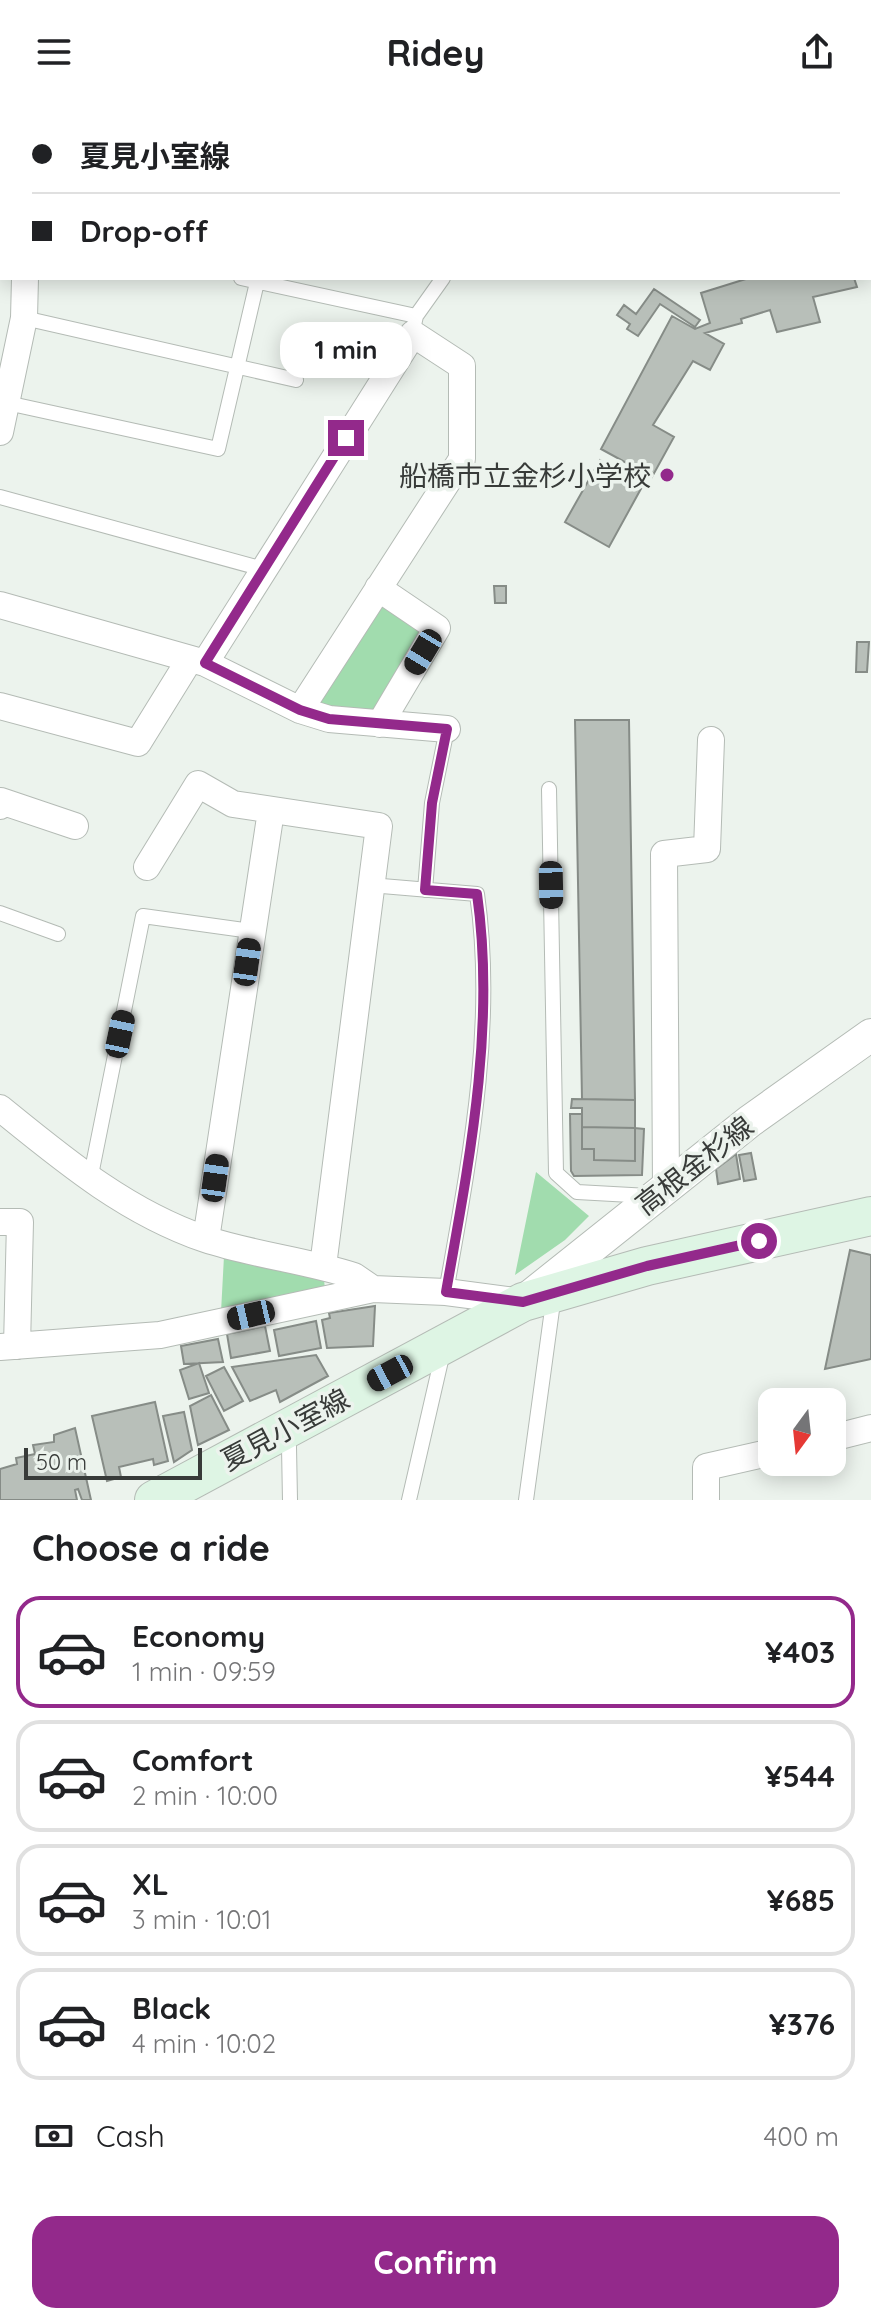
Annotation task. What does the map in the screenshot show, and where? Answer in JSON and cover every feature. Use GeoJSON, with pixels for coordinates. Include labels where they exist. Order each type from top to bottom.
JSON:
{"type":"FeatureCollection","features":[{"type":"Feature","properties":{"kind":"main road","name":"夏見小室線"},"geometry":{"type":"LineString","coordinates":[[154,1500],[539,1296],[647,1266],[871,1216]]}},
{"type":"Feature","properties":{"kind":"street"},"geometry":{"type":"LineString","coordinates":[[0,432],[7,403],[8,352],[24,318],[25,280]]}},
{"type":"Feature","properties":{"kind":"street"},"geometry":{"type":"LineString","coordinates":[[0,706],[138,743],[263,569],[414,325],[462,366],[462,459],[300,710]]}},
{"type":"Feature","properties":{"kind":"street"},"geometry":{"type":"LineString","coordinates":[[378,588],[437,628],[380,724]]}},
{"type":"Feature","properties":{"kind":"street"},"geometry":{"type":"LineString","coordinates":[[0,605],[197,661],[300,710],[329,719],[447,729]]}},
{"type":"Feature","properties":{"kind":"street"},"geometry":{"type":"LineString","coordinates":[[660,1191],[664,854],[707,849],[711,740]]}},
{"type":"Feature","properties":{"kind":"street"},"geometry":{"type":"LineString","coordinates":[[147,867],[198,784],[233,804],[379,826],[323,1266]]}},
{"type":"Feature","properties":{"kind":"street"},"geometry":{"type":"LineString","coordinates":[[0,806],[1,801],[75,826]]}},
{"type":"Feature","properties":{"kind":"street"},"geometry":{"type":"LineString","coordinates":[[206,1239],[271,811]]}},
{"type":"Feature","properties":{"kind":"street","name":"高根金杉線"},"geometry":{"type":"LineString","coordinates":[[539,1296],[660,1191],[871,1035]]}},
{"type":"Feature","properties":{"kind":"street"},"geometry":{"type":"LineString","coordinates":[[0,1108],[90,1180],[140,1211],[206,1239],[354,1276],[373,1289]]}},
{"type":"Feature","properties":{"kind":"street"},"geometry":{"type":"LineString","coordinates":[[0,1222],[20,1222],[8,1347],[160,1335],[373,1289],[539,1296]]}},
{"type":"Feature","properties":{"kind":"street"},"geometry":{"type":"LineString","coordinates":[[846,1434],[871,1428]]}},
{"type":"Feature","properties":{"kind":"street"},"geometry":{"type":"LineString","coordinates":[[706,1500],[706,1467],[758,1455]]}},
{"type":"Feature","properties":{"kind":"lane"},"geometry":{"type":"LineString","coordinates":[[7,403],[218,449],[258,280],[414,325],[442,280]]}},
{"type":"Feature","properties":{"kind":"lane"},"geometry":{"type":"LineString","coordinates":[[24,318],[296,380]]}},
{"type":"Feature","properties":{"kind":"lane"},"geometry":{"type":"LineString","coordinates":[[0,497],[263,569]]}},
{"type":"Feature","properties":{"kind":"lane"},"geometry":{"type":"LineString","coordinates":[[425,890],[432,803],[447,729]]}},
{"type":"Feature","properties":{"kind":"lane"},"geometry":{"type":"LineString","coordinates":[[549,789],[556,1173],[577,1192],[660,1191]]}},
{"type":"Feature","properties":{"kind":"lane"},"geometry":{"type":"LineString","coordinates":[[370,885],[477,894],[485,951],[474,1138],[446,1292]]}},
{"type":"Feature","properties":{"kind":"lane"},"geometry":{"type":"LineString","coordinates":[[0,913],[58,934]]}},
{"type":"Feature","properties":{"kind":"lane"},"geometry":{"type":"LineString","coordinates":[[90,1180],[143,916],[251,931]]}},
{"type":"Feature","properties":{"kind":"lane"},"geometry":{"type":"LineString","coordinates":[[526,1500],[539,1296]]}},
{"type":"Feature","properties":{"kind":"lane"},"geometry":{"type":"LineString","coordinates":[[409,1500],[445,1344]]}},
{"type":"Feature","properties":{"kind":"lane"},"geometry":{"type":"LineString","coordinates":[[281,1430],[289,1447],[290,1500]]}},
{"type":"Feature","properties":{"kind":"green space"},"geometry":{"type":"Polygon","coordinates":[[[392,607],[421,626],[423,636],[377,711],[324,713],[319,703],[380,608],[392,607]]]}},
{"type":"Feature","properties":{"kind":"green space"},"geometry":{"type":"Polygon","coordinates":[[[536,1172],[589,1216],[565,1240],[515,1275],[536,1172]]]}},
{"type":"Feature","properties":{"kind":"green space"},"geometry":{"type":"Polygon","coordinates":[[[224,1256],[324,1279],[325,1290],[221,1312],[224,1256]]]}},
{"type":"Feature","properties":{"kind":"building"},"geometry":{"type":"Polygon","coordinates":[[[743,280],[855,280],[857,287],[813,297],[820,322],[777,332],[770,310],[741,319],[742,323],[705,333],[724,344],[710,370],[693,361],[653,425],[674,437],[652,477],[601,449],[672,316],[695,329],[710,323],[701,293],[743,280]]]}},
{"type":"Feature","properties":{"kind":"building"},"geometry":{"type":"Polygon","coordinates":[[[654,289],[700,320],[695,327],[660,304],[638,336],[627,329],[630,324],[617,315],[624,305],[636,314],[654,289]]]}},
{"type":"Feature","properties":{"kind":"building"},"geometry":{"type":"Polygon","coordinates":[[[600,460],[643,485],[609,547],[565,522],[600,460]]]}},
{"type":"Feature","properties":{"kind":"building"},"geometry":{"type":"Polygon","coordinates":[[[494,586],[506,586],[506,603],[495,603],[494,586]]]}},
{"type":"Feature","properties":{"kind":"building"},"geometry":{"type":"Polygon","coordinates":[[[857,642],[869,642],[867,672],[856,672],[857,642]]]}},
{"type":"Feature","properties":{"kind":"building"},"geometry":{"type":"Polygon","coordinates":[[[575,720],[629,720],[635,1100],[582,1099],[575,720]]]}},
{"type":"Feature","properties":{"kind":"building"},"geometry":{"type":"Polygon","coordinates":[[[572,1099],[635,1100],[635,1128],[582,1127],[582,1108],[571,1108],[572,1099]]]}},
{"type":"Feature","properties":{"kind":"building"},"geometry":{"type":"Polygon","coordinates":[[[570,1114],[582,1114],[582,1149],[594,1149],[594,1160],[635,1161],[635,1128],[644,1129],[642,1175],[574,1176],[571,1171],[570,1114]]]}},
{"type":"Feature","properties":{"kind":"building"},"geometry":{"type":"Polygon","coordinates":[[[582,1127],[635,1128],[635,1161],[594,1160],[594,1149],[582,1149],[582,1127]]]}},
{"type":"Feature","properties":{"kind":"building"},"geometry":{"type":"Polygon","coordinates":[[[751,1153],[756,1179],[744,1181],[739,1155],[751,1153]]]}},
{"type":"Feature","properties":{"kind":"building"},"geometry":{"type":"Polygon","coordinates":[[[736,1154],[740,1179],[718,1184],[716,1169],[736,1154]]]}},
{"type":"Feature","properties":{"kind":"building"},"geometry":{"type":"Polygon","coordinates":[[[850,1250],[871,1255],[871,1359],[825,1369],[850,1250]]]}},
{"type":"Feature","properties":{"kind":"building"},"geometry":{"type":"Polygon","coordinates":[[[375,1306],[373,1346],[327,1348],[322,1320],[330,1318],[329,1313],[375,1306]]]}},
{"type":"Feature","properties":{"kind":"building"},"geometry":{"type":"Polygon","coordinates":[[[316,1321],[321,1348],[279,1356],[274,1330],[316,1321]]]}},
{"type":"Feature","properties":{"kind":"building"},"geometry":{"type":"Polygon","coordinates":[[[265,1326],[270,1351],[231,1358],[227,1334],[265,1326]]]}},
{"type":"Feature","properties":{"kind":"building"},"geometry":{"type":"Polygon","coordinates":[[[218,1339],[223,1362],[184,1364],[181,1346],[218,1339]]]}},
{"type":"Feature","properties":{"kind":"building"},"geometry":{"type":"Polygon","coordinates":[[[316,1355],[328,1376],[280,1402],[276,1390],[250,1401],[232,1367],[316,1355]]]}},
{"type":"Feature","properties":{"kind":"building"},"geometry":{"type":"Polygon","coordinates":[[[199,1363],[209,1393],[189,1399],[180,1370],[199,1363]]]}},
{"type":"Feature","properties":{"kind":"building"},"geometry":{"type":"Polygon","coordinates":[[[224,1367],[243,1401],[224,1411],[206,1376],[224,1367]]]}},
{"type":"Feature","properties":{"kind":"building"},"geometry":{"type":"Polygon","coordinates":[[[211,1395],[229,1430],[198,1445],[190,1406],[211,1395]]]}},
{"type":"Feature","properties":{"kind":"building"},"geometry":{"type":"Polygon","coordinates":[[[155,1402],[168,1461],[154,1465],[153,1459],[119,1467],[121,1477],[107,1481],[92,1416],[155,1402]]]}},
{"type":"Feature","properties":{"kind":"building"},"geometry":{"type":"Polygon","coordinates":[[[184,1412],[192,1450],[174,1462],[163,1416],[184,1412]]]}},
{"type":"Feature","properties":{"kind":"building"},"geometry":{"type":"Polygon","coordinates":[[[75,1428],[91,1500],[82,1500],[78,1489],[75,1490],[77,1500],[0,1500],[0,1469],[17,1464],[16,1458],[35,1454],[33,1445],[54,1442],[54,1435],[75,1428]]]}},
{"type":"Feature","properties":{"kind":"place","name":"船橋市立金杉小学校"},"geometry":{"type":"Point","coordinates":[667,475]}},
{"type":"Feature","properties":{"kind":"route"},"geometry":{"type":"LineString","coordinates":[[346,438],[205,663],[300,710],[329,719],[447,729],[432,803],[425,890],[477,894],[485,951],[474,1138],[446,1292],[523,1302],[555,1290],[647,1266],[759,1241]]}}]}
